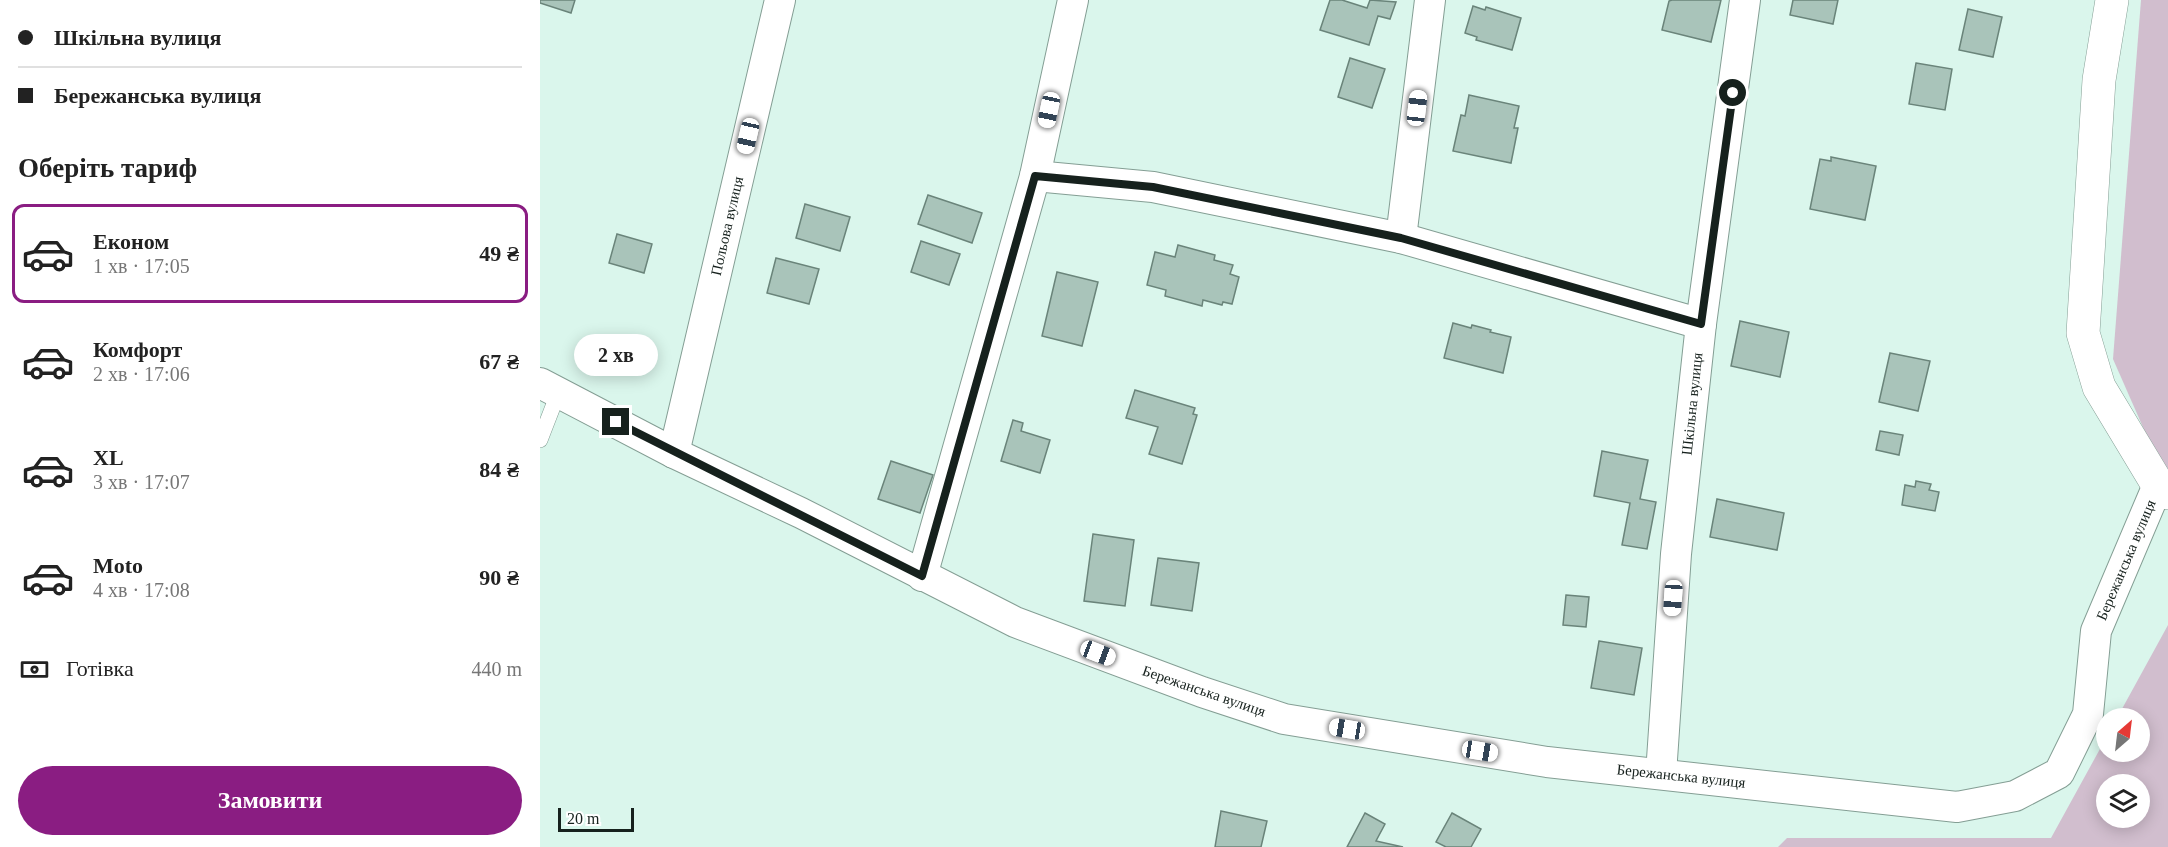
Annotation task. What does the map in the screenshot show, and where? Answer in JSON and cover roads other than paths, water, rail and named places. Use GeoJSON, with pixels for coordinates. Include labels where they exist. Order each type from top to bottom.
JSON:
{"type":"FeatureCollection","features":[{"type":"Feature","properties":{"kind":"street","name":"Польова вулиця"},"geometry":{"type":"LineString","coordinates":[[674,453],[780,0]]}},
{"type":"Feature","properties":{"kind":"street"},"geometry":{"type":"LineString","coordinates":[[922,576],[1035,176],[1073,0]]}},
{"type":"Feature","properties":{"kind":"street"},"geometry":{"type":"LineString","coordinates":[[1401,238],[1430,0]]}},
{"type":"Feature","properties":{"kind":"street","name":"Шкільна вулиця"},"geometry":{"type":"LineString","coordinates":[[1661,774],[1676,554],[1701,324],[1745,0]]}},
{"type":"Feature","properties":{"kind":"street","name":"Бережанська вулиця"},"geometry":{"type":"LineString","coordinates":[[549,387],[674,453],[801,513],[1015,622],[1202,692],[1284,719],[1547,762],[1957,807],[2015,796],[2059,773],[2088,714],[2096,631],[2163,489],[2099,387],[2083,333],[2099,80],[2112,0]]}},
{"type":"Feature","properties":{"kind":"street"},"geometry":{"type":"LineString","coordinates":[[1035,176],[1153,187],[1401,238],[1701,324]]}},
{"type":"Feature","properties":{"kind":"lane"},"geometry":{"type":"LineString","coordinates":[[540,440],[549,387]]}}]}
